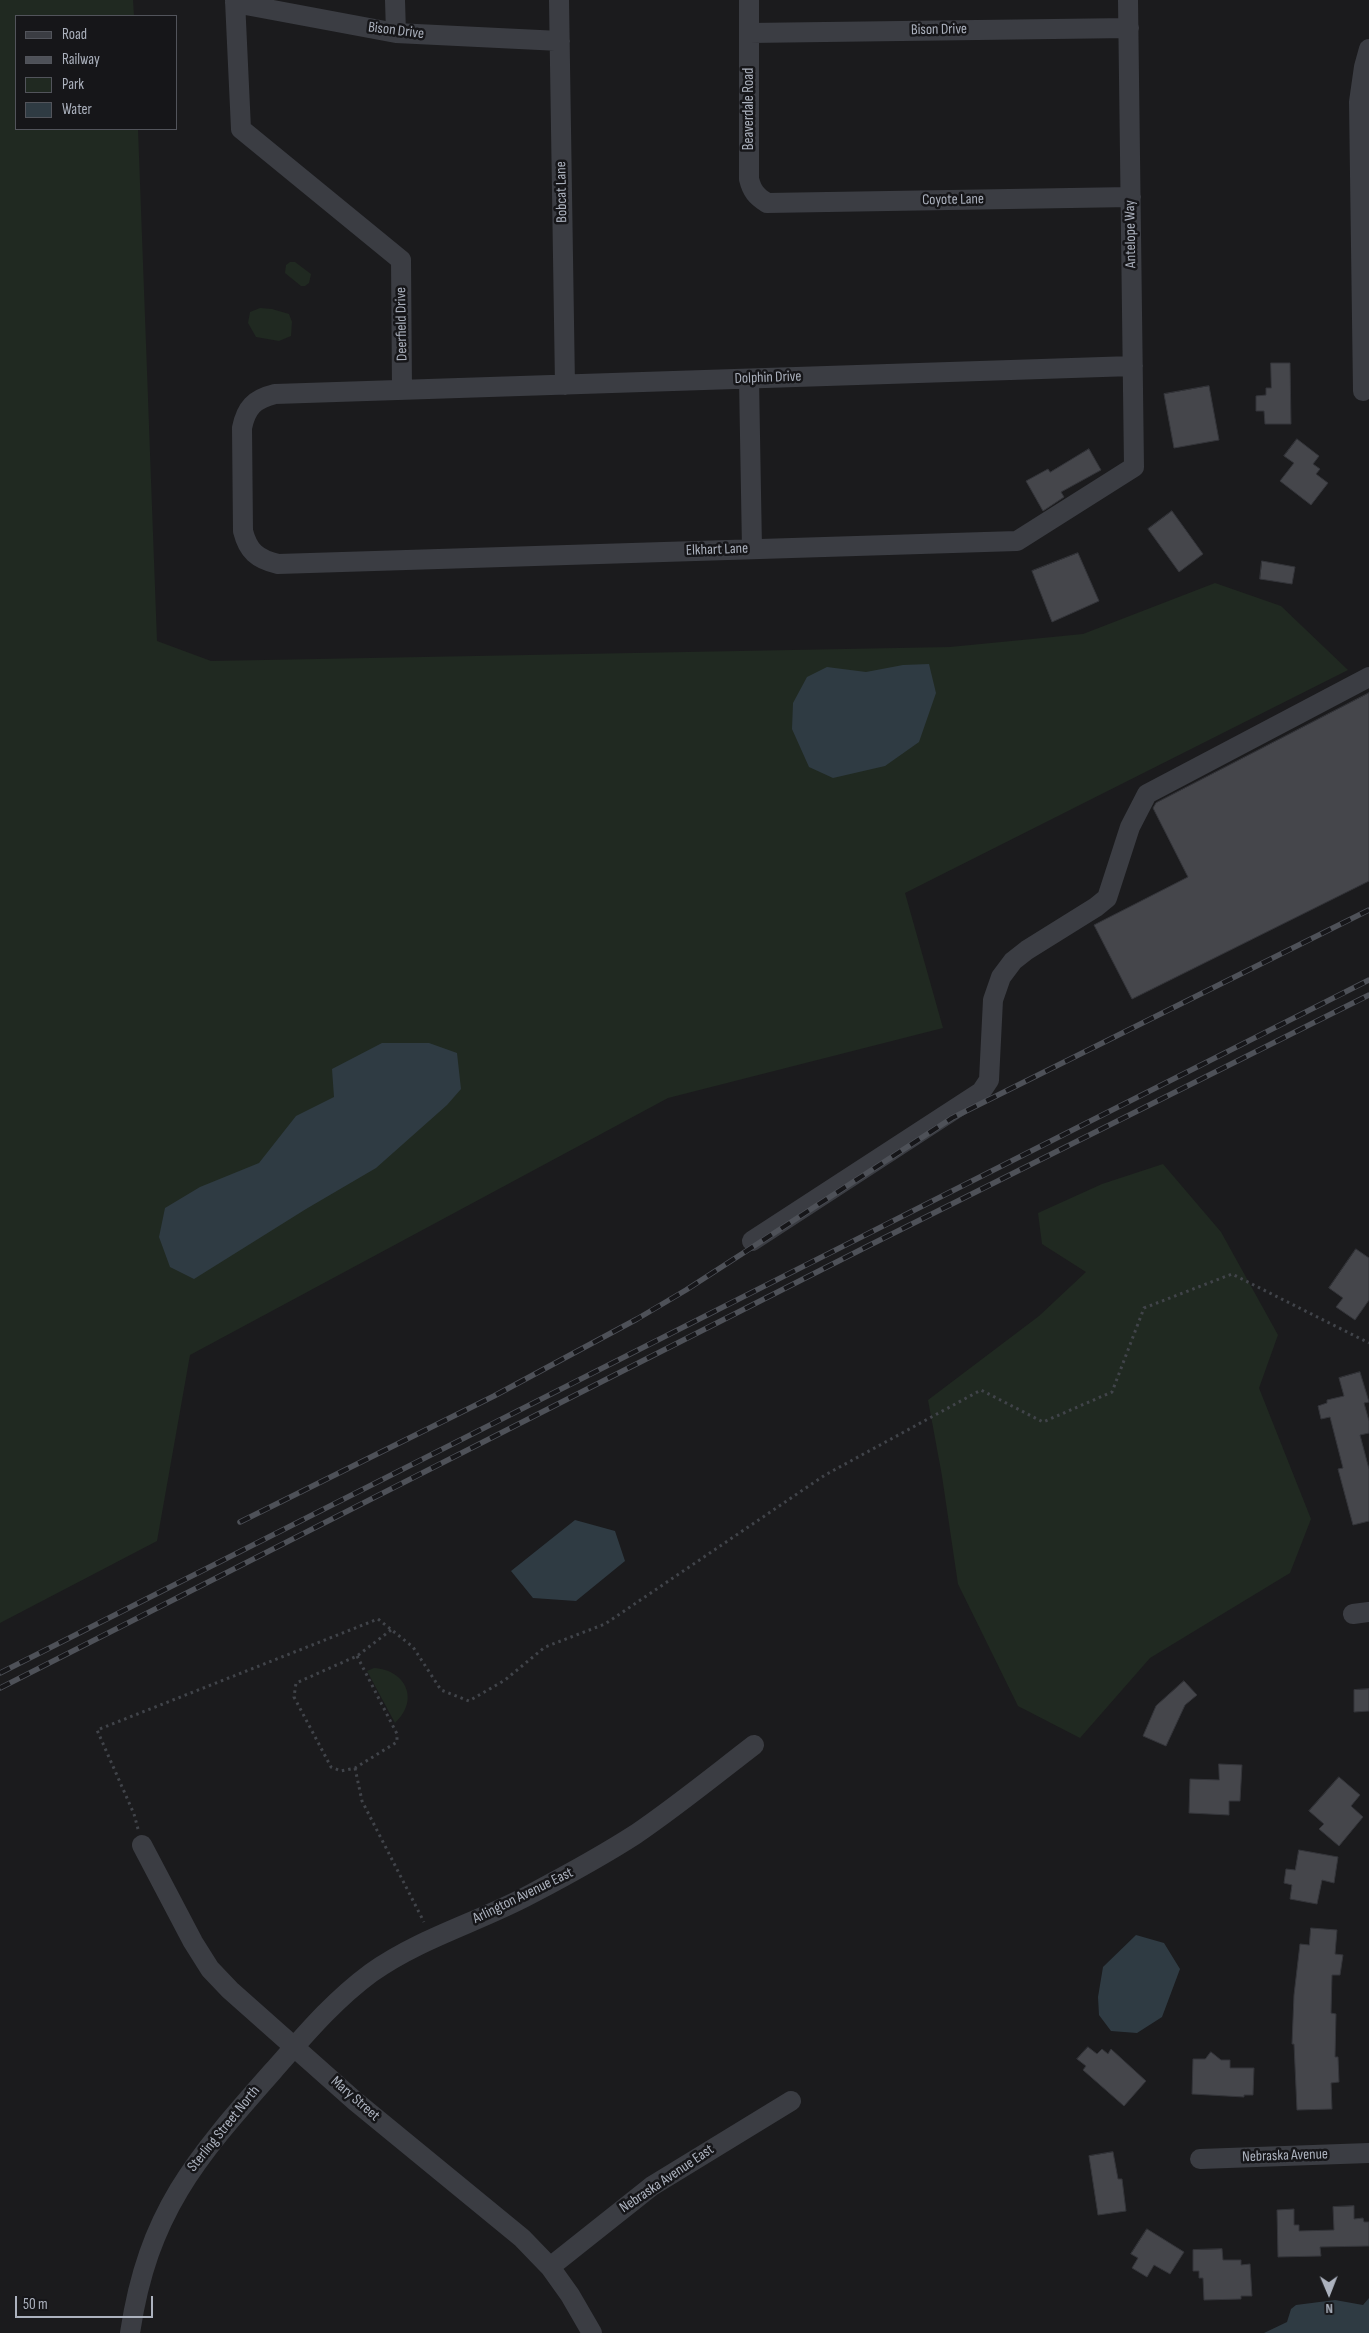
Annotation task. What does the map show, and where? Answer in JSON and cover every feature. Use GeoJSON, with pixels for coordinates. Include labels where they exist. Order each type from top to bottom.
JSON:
{"type":"FeatureCollection","features":[{"type":"Feature","properties":{"kind":"street"},"geometry":{"type":"LineString","coordinates":[[395,0],[396,33]]}},
{"type":"Feature","properties":{"kind":"street","name":"Bobcat Lane"},"geometry":{"type":"LineString","coordinates":[[559,0],[565,385]]}},
{"type":"Feature","properties":{"kind":"street","name":"Beaverdale Road"},"geometry":{"type":"LineString","coordinates":[[749,0],[749,179],[752,189],[758,198],[766,203],[775,204]]}},
{"type":"Feature","properties":{"kind":"street","name":"Antelope Way"},"geometry":{"type":"LineString","coordinates":[[1128,0],[1134,467]]}},
{"type":"Feature","properties":{"kind":"street","name":"Bison Drive"},"geometry":{"type":"LineString","coordinates":[[235,2],[396,33],[560,42]]}},
{"type":"Feature","properties":{"kind":"street","name":"Deerfield Drive"},"geometry":{"type":"LineString","coordinates":[[235,2],[240,129],[401,260],[402,390]]}},
{"type":"Feature","properties":{"kind":"street","name":"Bison Drive"},"geometry":{"type":"LineString","coordinates":[[749,33],[1129,28]]}},
{"type":"Feature","properties":{"kind":"street"},"geometry":{"type":"LineString","coordinates":[[1363,391],[1365,251],[1359,102],[1364,67],[1369,49]]}},
{"type":"Feature","properties":{"kind":"street","name":"Coyote Lane"},"geometry":{"type":"LineString","coordinates":[[775,204],[1131,197]]}},
{"type":"Feature","properties":{"kind":"street","name":"Dolphin Drive"},"geometry":{"type":"LineString","coordinates":[[402,390],[1133,366]]}},
{"type":"Feature","properties":{"kind":"street"},"geometry":{"type":"LineString","coordinates":[[749,379],[752,549]]}},
{"type":"Feature","properties":{"kind":"street","name":"Elkhart Lane"},"geometry":{"type":"LineString","coordinates":[[402,390],[274,394],[262,397],[252,404],[245,414],[242,428],[243,530],[246,543],[252,553],[263,560],[278,564],[1017,541],[1134,467]]}},
{"type":"Feature","properties":{"kind":"street"},"geometry":{"type":"LineString","coordinates":[[752,1241],[981,1092],[989,1080],[992,1000],[1001,977],[1013,961],[1027,950],[1096,907],[1107,898],[1130,827],[1147,794],[1369,677]]}},
{"type":"Feature","properties":{"kind":"street","name":"Arlington Avenue East"},"geometry":{"type":"LineString","coordinates":[[294,2047],[340,1998],[365,1978],[402,1953],[528,1896],[590,1862],[636,1834],[754,1745]]}},
{"type":"Feature","properties":{"kind":"street","name":"Mary Street"},"geometry":{"type":"LineString","coordinates":[[142,1845],[193,1942],[210,1969],[294,2047],[390,2130],[495,2213],[522,2238],[550,2267],[570,2295],[592,2333]]}},
{"type":"Feature","properties":{"kind":"street","name":"Sterling Street North"},"geometry":{"type":"LineString","coordinates":[[130,2333],[135,2299],[147,2256],[161,2221],[182,2182],[219,2132],[294,2047]]}},
{"type":"Feature","properties":{"kind":"street","name":"Nebraska Avenue East"},"geometry":{"type":"LineString","coordinates":[[550,2267],[652,2186],[791,2101]]}},
{"type":"Feature","properties":{"kind":"street","name":"Nebraska Avenue"},"geometry":{"type":"LineString","coordinates":[[1200,2158],[1369,2153]]}},
{"type":"Feature","properties":{"kind":"path"},"geometry":{"type":"LineString","coordinates":[[142,1845],[134,1814],[97,1730],[378,1620],[413,1647],[441,1690],[469,1701],[505,1680],[545,1647],[605,1624],[825,1475],[982,1390],[1043,1422],[1112,1392],[1144,1308],[1232,1274],[1369,1342]]}},
{"type":"Feature","properties":{"kind":"path"},"geometry":{"type":"LineString","coordinates":[[357,1656],[396,1734],[397,1742],[355,1768],[341,1771],[330,1767],[294,1697],[296,1682],[357,1656],[391,1630]]}},
{"type":"Feature","properties":{"kind":"path"},"geometry":{"type":"LineString","coordinates":[[355,1768],[362,1801],[392,1856],[432,1939]]}},
{"type":"Feature","properties":{"kind":"green space"},"geometry":{"type":"Polygon","coordinates":[[[0,0],[133,0],[134,15],[15,15],[15,130],[138,130],[157,641],[211,661],[950,647],[1083,634],[1215,583],[1281,606],[1348,670],[905,893],[943,1028],[668,1098],[190,1355],[157,1541],[0,1623],[0,0]]]}},
{"type":"Feature","properties":{"kind":"green space"},"geometry":{"type":"Polygon","coordinates":[[[290,262],[295,262],[311,274],[309,283],[301,286],[285,273],[286,265],[290,262]]]}},
{"type":"Feature","properties":{"kind":"green space"},"geometry":{"type":"Polygon","coordinates":[[[260,308],[289,314],[292,322],[291,336],[279,341],[256,337],[248,323],[250,312],[260,308]]]}},
{"type":"Feature","properties":{"kind":"green space"},"geometry":{"type":"Polygon","coordinates":[[[1163,1164],[1221,1232],[1278,1335],[1259,1388],[1311,1519],[1290,1573],[1150,1658],[1080,1738],[1018,1706],[958,1584],[942,1476],[928,1400],[1039,1316],[1086,1272],[1042,1244],[1038,1213],[1102,1184],[1163,1164]]]}},
{"type":"Feature","properties":{"kind":"green space"},"geometry":{"type":"Polygon","coordinates":[[[374,1668],[394,1674],[406,1688],[408,1696],[407,1705],[403,1714],[395,1723],[367,1671],[374,1668]]]}},
{"type":"Feature","properties":{"kind":"water"},"geometry":{"type":"Polygon","coordinates":[[[929,664],[936,693],[919,742],[885,766],[833,778],[809,767],[792,729],[793,703],[807,677],[827,667],[866,672],[903,665],[929,664]]]}},
{"type":"Feature","properties":{"kind":"water"},"geometry":{"type":"Polygon","coordinates":[[[382,1043],[429,1043],[457,1053],[461,1089],[447,1105],[376,1168],[194,1279],[170,1267],[159,1237],[165,1208],[200,1187],[259,1163],[296,1116],[334,1097],[332,1069],[382,1043]]]}},
{"type":"Feature","properties":{"kind":"water"},"geometry":{"type":"Polygon","coordinates":[[[575,1520],[615,1531],[625,1561],[576,1601],[533,1598],[511,1571],[575,1520]]]}},
{"type":"Feature","properties":{"kind":"water"},"geometry":{"type":"Polygon","coordinates":[[[1136,1935],[1164,1943],[1180,1969],[1162,2017],[1137,2033],[1111,2031],[1099,2015],[1098,1997],[1103,1967],[1136,1935]]]}},
{"type":"Feature","properties":{"kind":"water"},"geometry":{"type":"Polygon","coordinates":[[[1369,2298],[1369,2333],[1264,2333],[1287,2322],[1291,2309],[1296,2305],[1335,2300],[1363,2305],[1369,2298]]]}},
{"type":"Feature","properties":{"kind":"building"},"geometry":{"type":"Polygon","coordinates":[[[1271,363],[1290,363],[1291,424],[1265,424],[1264,411],[1256,411],[1256,396],[1266,395],[1266,388],[1271,388],[1271,363]]]}},
{"type":"Feature","properties":{"kind":"building"},"geometry":{"type":"Polygon","coordinates":[[[1209,386],[1219,440],[1174,448],[1164,394],[1209,386]]]}},
{"type":"Feature","properties":{"kind":"building"},"geometry":{"type":"Polygon","coordinates":[[[1297,439],[1319,456],[1313,464],[1320,469],[1316,474],[1328,483],[1311,505],[1280,481],[1294,463],[1284,456],[1297,439]]]}},
{"type":"Feature","properties":{"kind":"building"},"geometry":{"type":"Polygon","coordinates":[[[1089,449],[1101,470],[1061,492],[1064,497],[1043,511],[1026,481],[1048,469],[1050,472],[1089,449]]]}},
{"type":"Feature","properties":{"kind":"building"},"geometry":{"type":"Polygon","coordinates":[[[1172,511],[1203,554],[1179,572],[1148,529],[1172,511]]]}},
{"type":"Feature","properties":{"kind":"building"},"geometry":{"type":"Polygon","coordinates":[[[1078,553],[1099,601],[1052,622],[1032,571],[1078,553]]]}},
{"type":"Feature","properties":{"kind":"building"},"geometry":{"type":"Polygon","coordinates":[[[1262,561],[1295,567],[1292,584],[1260,579],[1262,561]]]}},
{"type":"Feature","properties":{"kind":"building"},"geometry":{"type":"Polygon","coordinates":[[[1369,693],[1369,881],[1132,999],[1094,925],[1188,877],[1153,808],[1156,803],[1369,693]]]}},
{"type":"Feature","properties":{"kind":"building"},"geometry":{"type":"Polygon","coordinates":[[[1356,1249],[1369,1258],[1369,1300],[1355,1320],[1336,1307],[1343,1298],[1329,1288],[1356,1249]]]}},
{"type":"Feature","properties":{"kind":"building"},"geometry":{"type":"Polygon","coordinates":[[[1360,1372],[1369,1402],[1364,1403],[1369,1421],[1369,1433],[1360,1435],[1369,1469],[1369,1521],[1353,1525],[1338,1469],[1343,1468],[1330,1417],[1321,1419],[1318,1406],[1327,1403],[1327,1400],[1344,1396],[1339,1378],[1360,1372]]]}},
{"type":"Feature","properties":{"kind":"building"},"geometry":{"type":"Polygon","coordinates":[[[1184,1681],[1197,1695],[1185,1705],[1166,1746],[1143,1736],[1156,1706],[1184,1681]]]}},
{"type":"Feature","properties":{"kind":"building"},"geometry":{"type":"Polygon","coordinates":[[[1369,1689],[1369,1711],[1354,1712],[1354,1690],[1369,1689]]]}},
{"type":"Feature","properties":{"kind":"building"},"geometry":{"type":"Polygon","coordinates":[[[1219,1764],[1242,1765],[1240,1801],[1229,1801],[1229,1815],[1189,1813],[1190,1779],[1219,1780],[1219,1764]]]}},
{"type":"Feature","properties":{"kind":"building"},"geometry":{"type":"Polygon","coordinates":[[[1339,1777],[1360,1795],[1351,1806],[1363,1817],[1339,1846],[1319,1829],[1324,1824],[1309,1811],[1339,1777]]]}},
{"type":"Feature","properties":{"kind":"building"},"geometry":{"type":"Polygon","coordinates":[[[1299,1850],[1338,1857],[1334,1883],[1322,1880],[1317,1904],[1290,1899],[1292,1885],[1284,1883],[1286,1869],[1295,1870],[1299,1850]]]}},
{"type":"Feature","properties":{"kind":"building"},"geometry":{"type":"Polygon","coordinates":[[[1311,1928],[1337,1930],[1335,1954],[1343,1955],[1340,1975],[1332,1975],[1331,2013],[1336,2014],[1335,2057],[1338,2057],[1339,2082],[1331,2083],[1332,2109],[1297,2110],[1294,2044],[1292,2044],[1294,1995],[1300,1944],[1309,1945],[1311,1928]]]}},
{"type":"Feature","properties":{"kind":"building"},"geometry":{"type":"Polygon","coordinates":[[[1088,2047],[1097,2054],[1102,2049],[1108,2054],[1111,2049],[1146,2081],[1124,2106],[1083,2070],[1086,2066],[1077,2059],[1088,2047]]]}},
{"type":"Feature","properties":{"kind":"building"},"geometry":{"type":"Polygon","coordinates":[[[1211,2052],[1221,2060],[1230,2060],[1230,2068],[1254,2068],[1253,2095],[1244,2095],[1244,2097],[1192,2094],[1193,2059],[1205,2059],[1211,2052]]]}},
{"type":"Feature","properties":{"kind":"building"},"geometry":{"type":"Polygon","coordinates":[[[1113,2152],[1118,2179],[1122,2179],[1126,2211],[1098,2215],[1089,2156],[1113,2152]]]}},
{"type":"Feature","properties":{"kind":"building"},"geometry":{"type":"Polygon","coordinates":[[[1354,2206],[1354,2219],[1363,2218],[1364,2222],[1369,2222],[1369,2246],[1320,2247],[1321,2256],[1278,2257],[1277,2210],[1294,2209],[1294,2225],[1299,2225],[1299,2231],[1334,2230],[1333,2207],[1354,2206]]]}},
{"type":"Feature","properties":{"kind":"building"},"geometry":{"type":"Polygon","coordinates":[[[1147,2229],[1184,2252],[1170,2274],[1154,2265],[1147,2277],[1132,2268],[1138,2258],[1131,2254],[1147,2229]]]}},
{"type":"Feature","properties":{"kind":"building"},"geometry":{"type":"Polygon","coordinates":[[[1222,2249],[1223,2260],[1241,2260],[1241,2265],[1250,2264],[1252,2296],[1241,2296],[1241,2299],[1204,2300],[1203,2278],[1199,2278],[1199,2271],[1193,2271],[1193,2250],[1222,2249]]]}},
{"type":"Feature","properties":{"kind":"railway"},"geometry":{"type":"LineString","coordinates":[[240,1522],[494,1396],[637,1319],[686,1290],[952,1118],[1369,910]]}},
{"type":"Feature","properties":{"kind":"railway"},"geometry":{"type":"LineString","coordinates":[[0,1673],[1369,980]]}},
{"type":"Feature","properties":{"kind":"railway"},"geometry":{"type":"LineString","coordinates":[[0,1688],[872,1244],[1369,995]]}}]}
